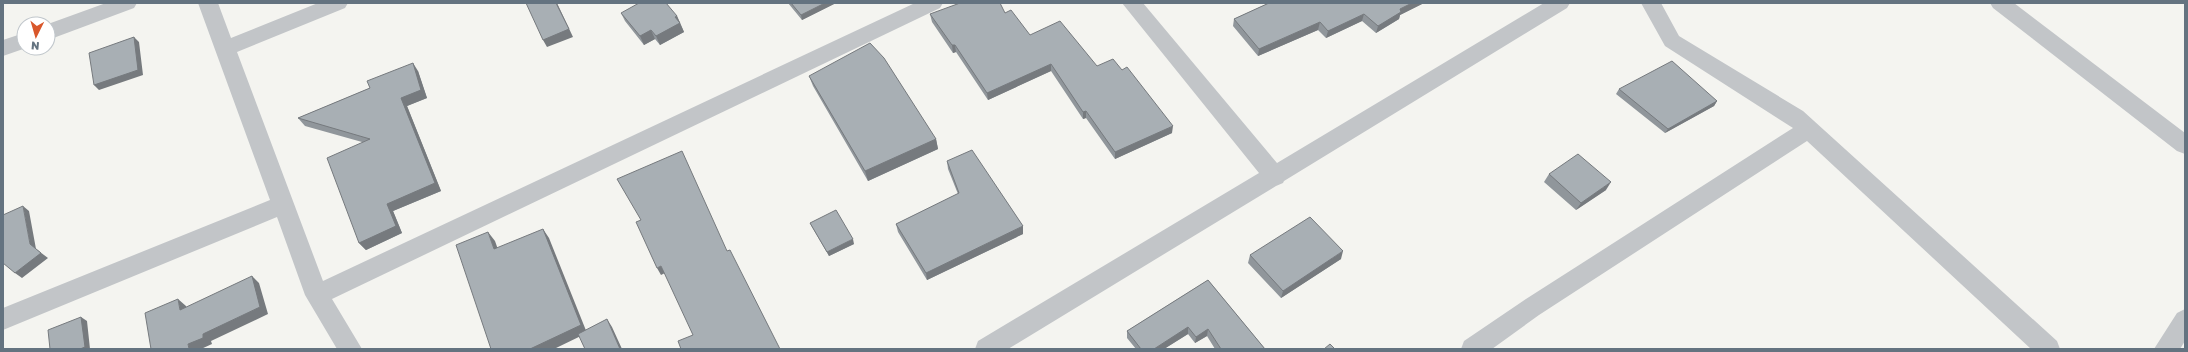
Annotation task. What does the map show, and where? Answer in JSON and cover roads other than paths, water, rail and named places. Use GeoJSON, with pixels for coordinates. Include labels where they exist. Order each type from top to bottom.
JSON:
{"type":"FeatureCollection","features":[{"type":"Feature","properties":{"kind":"street"},"geometry":{"type":"LineString","coordinates":[[56,29],[127,3]]}},
{"type":"Feature","properties":{"kind":"street"},"geometry":{"type":"LineString","coordinates":[[208,3],[226,48],[282,205],[317,295],[350,349]]}},
{"type":"Feature","properties":{"kind":"street"},"geometry":{"type":"LineString","coordinates":[[226,48],[338,3]]}},
{"type":"Feature","properties":{"kind":"street"},"geometry":{"type":"LineString","coordinates":[[317,295],[933,3]]}},
{"type":"Feature","properties":{"kind":"street"},"geometry":{"type":"LineString","coordinates":[[1132,3],[1275,177]]}},
{"type":"Feature","properties":{"kind":"street"},"geometry":{"type":"LineString","coordinates":[[987,349],[1275,177],[1560,3]]}},
{"type":"Feature","properties":{"kind":"street"},"geometry":{"type":"LineString","coordinates":[[1651,3],[1672,41],[1795,117],[2048,349]]}},
{"type":"Feature","properties":{"kind":"street"},"geometry":{"type":"LineString","coordinates":[[2000,3],[2062,49],[2185,145]]}},
{"type":"Feature","properties":{"kind":"street"},"geometry":{"type":"LineString","coordinates":[[3,48],[16,43]]}},
{"type":"Feature","properties":{"kind":"street"},"geometry":{"type":"LineString","coordinates":[[1473,349],[1531,308],[1808,129]]}},
{"type":"Feature","properties":{"kind":"street"},"geometry":{"type":"LineString","coordinates":[[3,319],[282,205]]}},
{"type":"Feature","properties":{"kind":"street"},"geometry":{"type":"LineString","coordinates":[[2166,349],[2185,320]]}}]}
